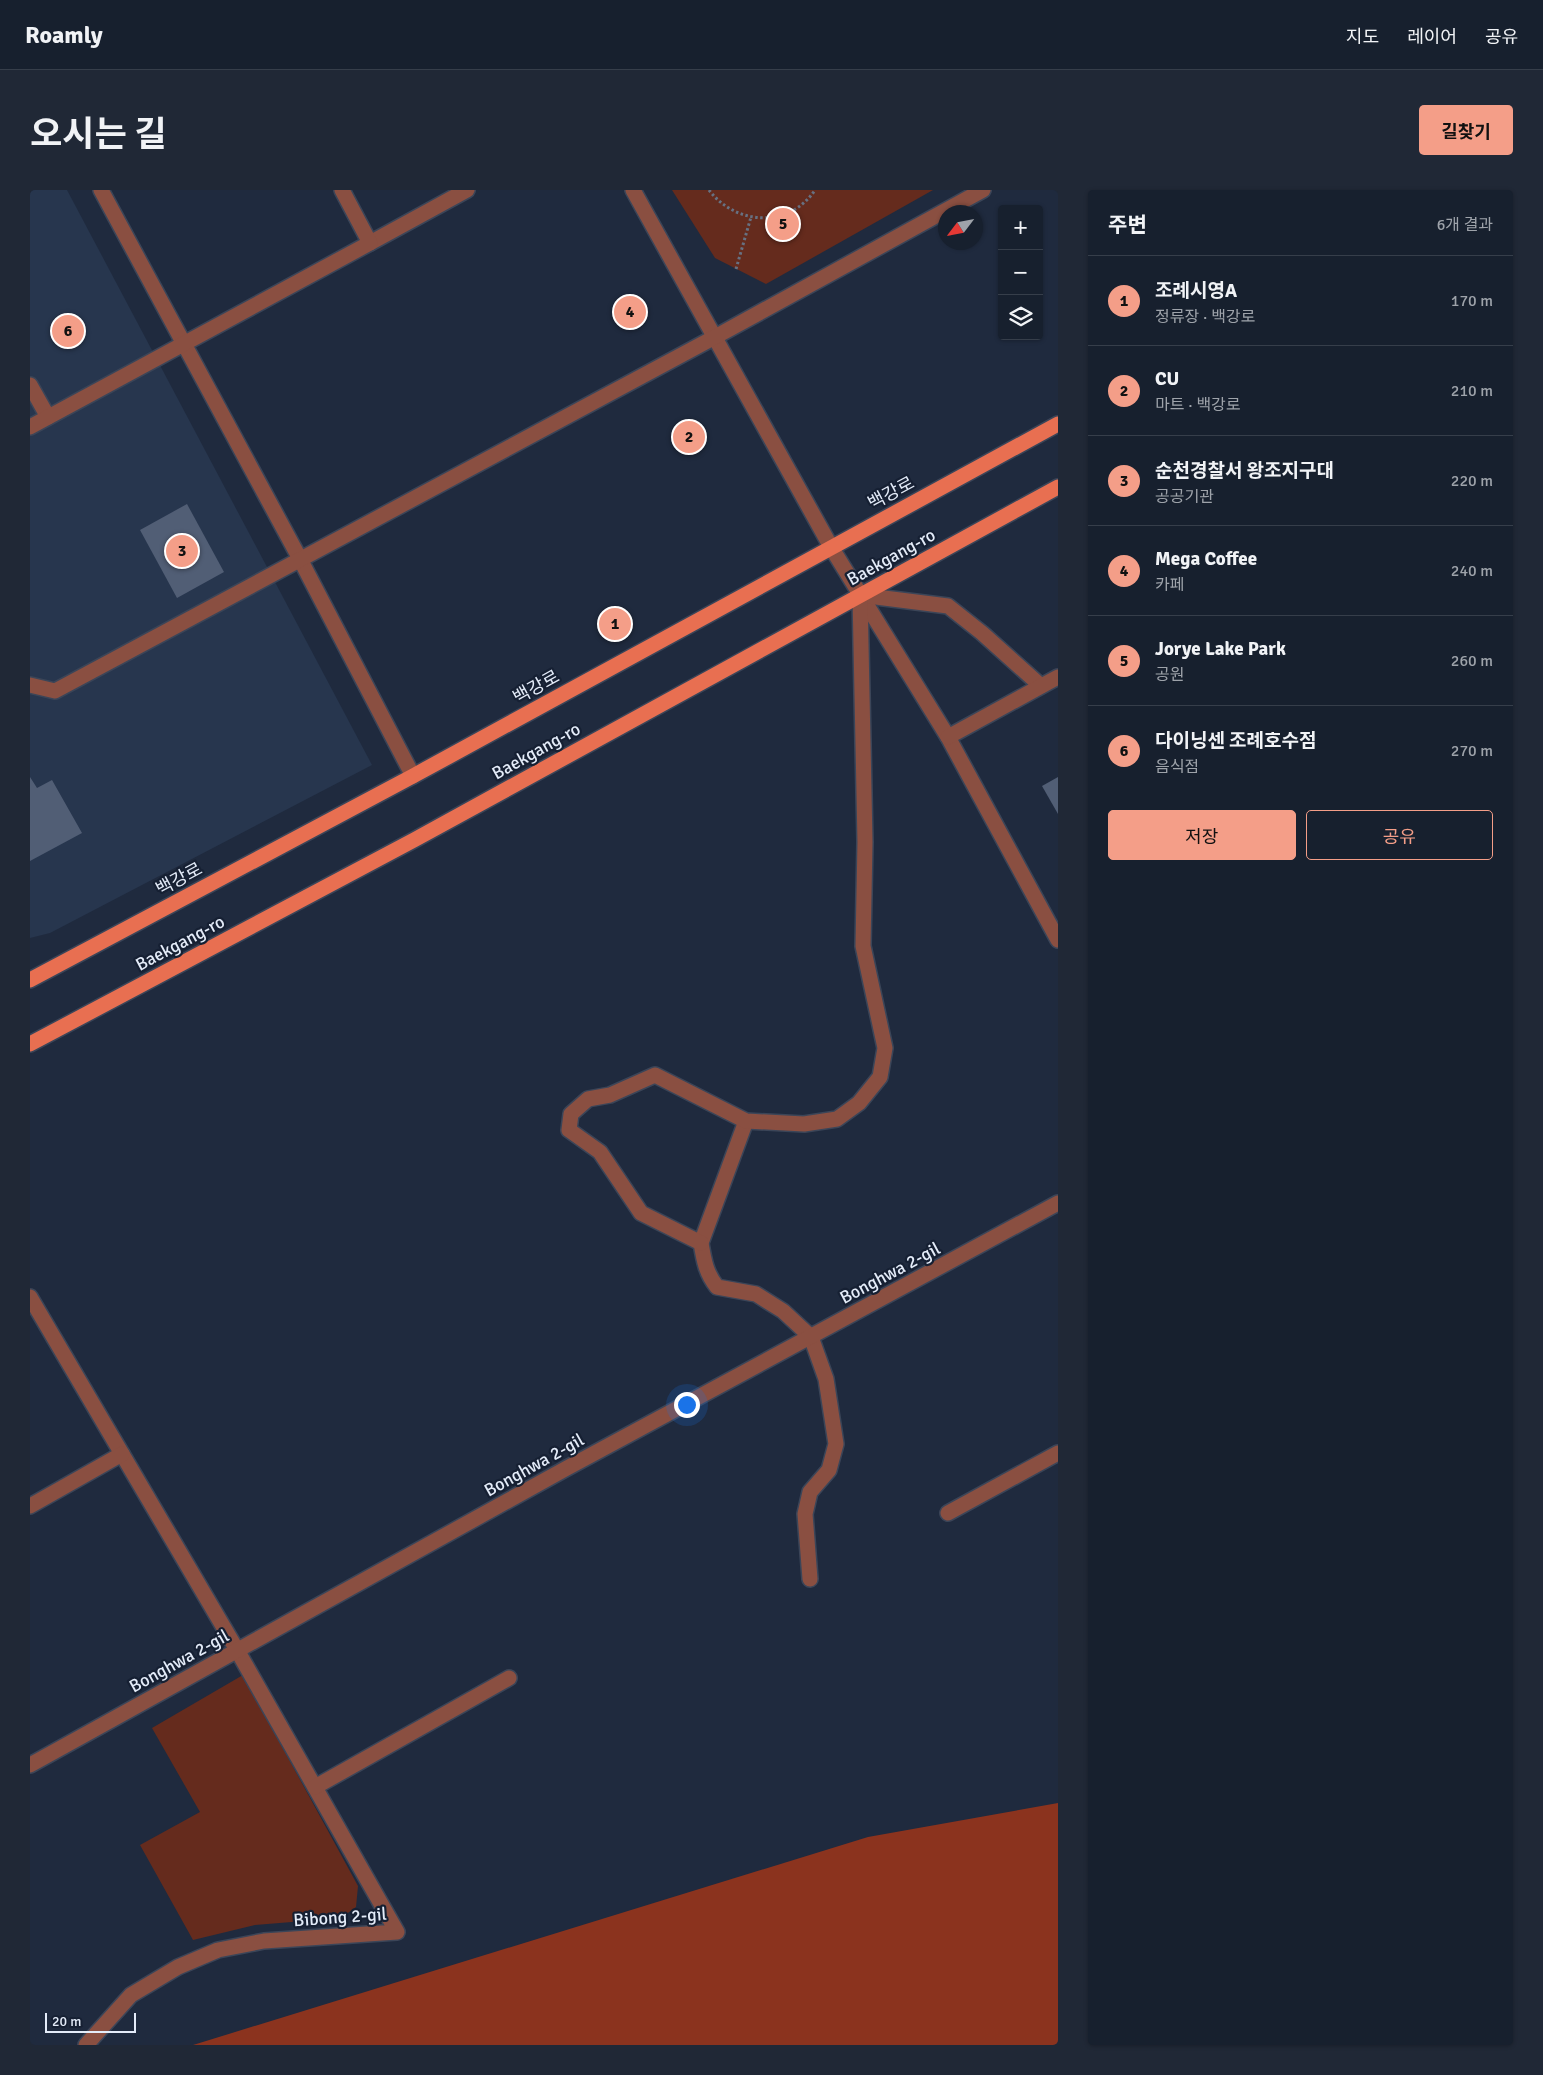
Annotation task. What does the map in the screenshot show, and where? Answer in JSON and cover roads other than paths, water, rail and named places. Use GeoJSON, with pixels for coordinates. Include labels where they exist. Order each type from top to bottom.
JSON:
{"type":"FeatureCollection","features":[{"type":"Feature","properties":{"kind":"main road","name":"백강로"},"geometry":{"type":"LineString","coordinates":[[30,980],[413,776],[1058,424]]}},
{"type":"Feature","properties":{"kind":"main road","name":"Baekgang-ro"},"geometry":{"type":"LineString","coordinates":[[30,1044],[414,840],[1058,486]]}},
{"type":"Feature","properties":{"kind":"street"},"geometry":{"type":"LineString","coordinates":[[101,190],[300,559],[413,776]]}},
{"type":"Feature","properties":{"kind":"street"},"geometry":{"type":"LineString","coordinates":[[342,190],[370,242]]}},
{"type":"Feature","properties":{"kind":"street"},"geometry":{"type":"LineString","coordinates":[[30,427],[467,190]]}},
{"type":"Feature","properties":{"kind":"street"},"geometry":{"type":"LineString","coordinates":[[633,190],[831,547],[948,736],[1058,940]]}},
{"type":"Feature","properties":{"kind":"street"},"geometry":{"type":"LineString","coordinates":[[30,685],[55,691],[715,337],[983,190]]}},
{"type":"Feature","properties":{"kind":"street"},"geometry":{"type":"LineString","coordinates":[[30,385],[48,417]]}},
{"type":"Feature","properties":{"kind":"street"},"geometry":{"type":"LineString","coordinates":[[860,595],[948,606],[982,633],[1041,686]]}},
{"type":"Feature","properties":{"kind":"street"},"geometry":{"type":"LineString","coordinates":[[702,1243],[641,1213],[600,1152],[569,1130],[571,1114],[588,1099],[610,1095],[655,1075],[746,1121],[804,1124],[837,1119],[859,1104],[880,1077],[885,1048],[863,946],[865,842],[860,595]]}},
{"type":"Feature","properties":{"kind":"street"},"geometry":{"type":"LineString","coordinates":[[948,736],[1058,676]]}},
{"type":"Feature","properties":{"kind":"street"},"geometry":{"type":"LineString","coordinates":[[746,1121],[702,1243],[704,1264],[708,1275],[717,1287],[756,1294],[783,1311],[811,1336],[826,1379],[836,1444],[829,1470],[810,1492],[805,1514],[810,1579]]}},
{"type":"Feature","properties":{"kind":"street","name":"Bonghwa 2-gil"},"geometry":{"type":"LineString","coordinates":[[30,1765],[811,1336],[1058,1203]]}},
{"type":"Feature","properties":{"kind":"street","name":"Bibong 2-gil"},"geometry":{"type":"LineString","coordinates":[[30,1297],[237,1650],[397,1932],[264,1941],[218,1950],[178,1968],[131,1995],[86,2045]]}},
{"type":"Feature","properties":{"kind":"street"},"geometry":{"type":"LineString","coordinates":[[948,1513],[1058,1453]]}},
{"type":"Feature","properties":{"kind":"street"},"geometry":{"type":"LineString","coordinates":[[30,1506],[122,1454]]}},
{"type":"Feature","properties":{"kind":"street"},"geometry":{"type":"LineString","coordinates":[[315,1787],[509,1678]]}},
{"type":"Feature","properties":{"kind":"place","name":"Jorye Lake Park"},"geometry":{"type":"Point","coordinates":[783,224]}},
{"type":"Feature","properties":{"kind":"place","name":"Mega Coffee"},"geometry":{"type":"Point","coordinates":[630,312]}},
{"type":"Feature","properties":{"kind":"place","name":"다이닝센 조례호수점"},"geometry":{"type":"Point","coordinates":[68,331]}},
{"type":"Feature","properties":{"kind":"place","name":"CU"},"geometry":{"type":"Point","coordinates":[689,437]}},
{"type":"Feature","properties":{"kind":"place","name":"순천경찰서 왕조지구대"},"geometry":{"type":"Point","coordinates":[182,551]}},
{"type":"Feature","properties":{"kind":"place","name":"조례시영A"},"geometry":{"type":"Point","coordinates":[615,624]}}]}
